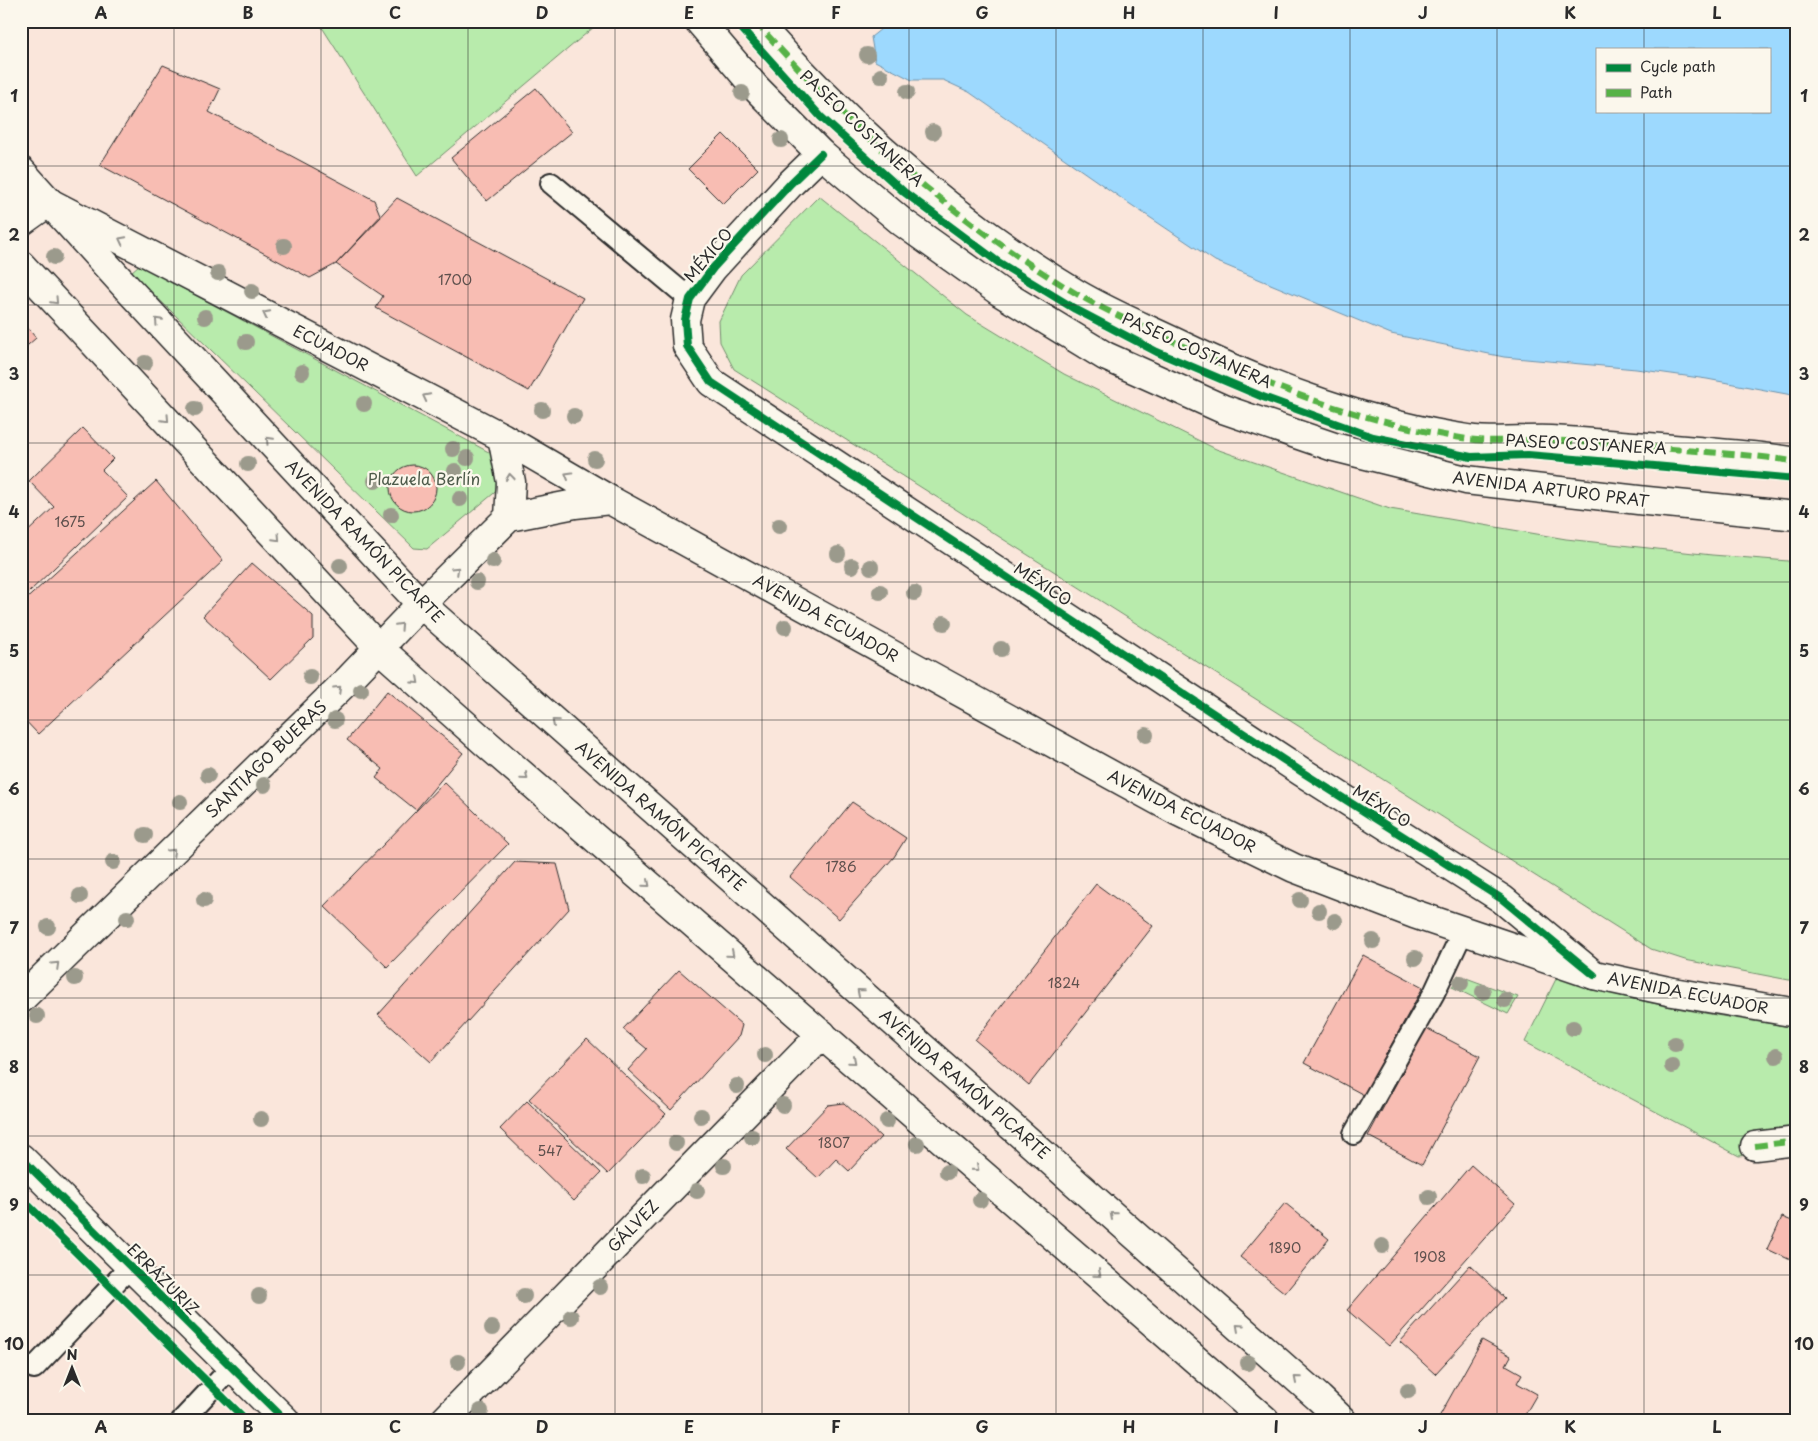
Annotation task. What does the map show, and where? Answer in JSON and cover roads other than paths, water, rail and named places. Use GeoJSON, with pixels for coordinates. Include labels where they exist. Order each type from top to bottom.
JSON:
{"type":"FeatureCollection","features":[{"type":"Feature","properties":{"kind":"main road","name":"AVENIDA ARTURO PRAT"},"geometry":{"type":"LineString","coordinates":[[699,21],[755,87],[821,154],[902,222],[1000,292],[1105,356],[1223,408],[1334,447],[1466,480],[1797,516]]}},
{"type":"Feature","properties":{"kind":"main road","name":"PASEO COSTANERA"},"geometry":{"type":"LineString","coordinates":[[755,21],[794,66],[851,123],[952,210],[1004,248],[1080,296],[1228,368],[1320,402],[1407,427],[1471,440],[1549,440],[1670,448],[1772,457],[1797,462]]}},
{"type":"Feature","properties":{"kind":"main road","name":"MÉXICO"},"geometry":{"type":"LineString","coordinates":[[821,154],[791,183],[713,268],[690,299],[686,320],[687,346],[711,382],[1302,772],[1502,898],[1594,975]]}},
{"type":"Feature","properties":{"kind":"main road","name":"AVENIDA RAMÓN PICARTE"},"geometry":{"type":"LineString","coordinates":[[21,171],[421,604],[1172,1267],[1342,1420]]}},
{"type":"Feature","properties":{"kind":"main road"},"geometry":{"type":"LineString","coordinates":[[21,222],[49,202]]}},
{"type":"Feature","properties":{"kind":"main road","name":"ECUADOR"},"geometry":{"type":"LineString","coordinates":[[49,202],[502,437],[610,500]]}},
{"type":"Feature","properties":{"kind":"main road"},"geometry":{"type":"LineString","coordinates":[[21,265],[380,648],[502,758],[1265,1420]]}},
{"type":"Feature","properties":{"kind":"main road"},"geometry":{"type":"LineString","coordinates":[[502,437],[511,482],[510,517],[575,504],[610,500]]}},
{"type":"Feature","properties":{"kind":"main road","name":"AVENIDA ECUADOR"},"geometry":{"type":"LineString","coordinates":[[610,500],[1177,810],[1294,868],[1414,914],[1594,975],[1673,992],[1797,1013]]}},
{"type":"Feature","properties":{"kind":"main road","name":"SANTIAGO BUERAS"},"geometry":{"type":"LineString","coordinates":[[21,1000],[380,648],[421,604],[510,517]]}},
{"type":"Feature","properties":{"kind":"main road","name":"GÁLVEZ"},"geometry":{"type":"LineString","coordinates":[[445,1420],[822,1034]]}},
{"type":"Feature","properties":{"kind":"main road"},"geometry":{"type":"LineString","coordinates":[[1755,1146],[1797,1141]]}},
{"type":"Feature","properties":{"kind":"main road","name":"ERRÁZURIZ"},"geometry":{"type":"LineString","coordinates":[[21,1158],[285,1420]]}},
{"type":"Feature","properties":{"kind":"lane"},"geometry":{"type":"LineString","coordinates":[[551,183],[690,299]]}},
{"type":"Feature","properties":{"kind":"lane"},"geometry":{"type":"LineString","coordinates":[[1354,1134],[1434,993],[1463,931]]}},
{"type":"Feature","properties":{"kind":"lane"},"geometry":{"type":"LineString","coordinates":[[34,1368],[131,1266]]}},
{"type":"Feature","properties":{"kind":"lane"},"geometry":{"type":"LineString","coordinates":[[182,1420],[232,1367]]}},
{"type":"Feature","properties":{"kind":"water"},"geometry":{"type":"Polygon","coordinates":[[[891,21],[1797,21],[1797,396],[1707,379],[1636,369],[1504,357],[1391,334],[1215,261],[969,92],[943,80],[912,80],[875,61],[871,37],[891,21]]]}},
{"type":"Feature","properties":{"kind":"park label","name":"Plazuela Berlín"},"geometry":{"type":"Point","coordinates":[424,479]}}]}
